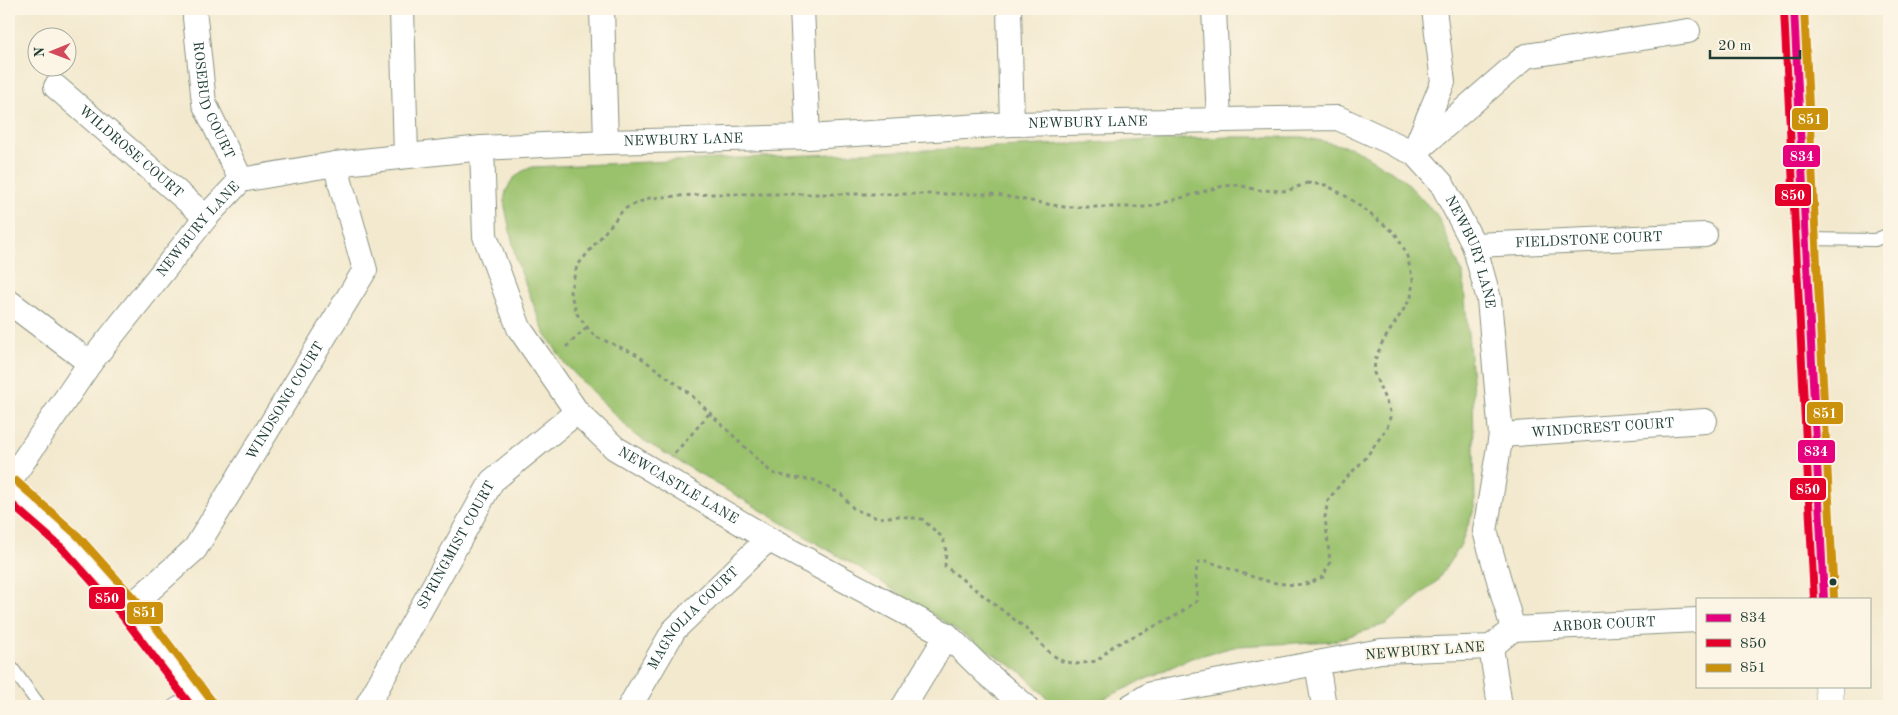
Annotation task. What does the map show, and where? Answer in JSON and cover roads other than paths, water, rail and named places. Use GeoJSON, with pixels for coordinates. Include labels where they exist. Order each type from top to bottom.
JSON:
{"type":"FeatureCollection","features":[{"type":"Feature","properties":{"kind":"street"},"geometry":{"type":"LineString","coordinates":[[402,9],[406,156]]}},
{"type":"Feature","properties":{"kind":"street"},"geometry":{"type":"LineString","coordinates":[[602,9],[606,142]]}},
{"type":"Feature","properties":{"kind":"street"},"geometry":{"type":"LineString","coordinates":[[802,9],[808,137]]}},
{"type":"Feature","properties":{"kind":"street"},"geometry":{"type":"LineString","coordinates":[[1009,9],[1012,124]]}},
{"type":"Feature","properties":{"kind":"street"},"geometry":{"type":"LineString","coordinates":[[1214,9],[1219,120]]}},
{"type":"Feature","properties":{"kind":"street"},"geometry":{"type":"LineString","coordinates":[[1414,153],[1444,82],[1434,9]]}},
{"type":"Feature","properties":{"kind":"street"},"geometry":{"type":"LineString","coordinates":[[1794,9],[1824,598]]}},
{"type":"Feature","properties":{"kind":"street","name":"ROSEBUD COURT"},"geometry":{"type":"LineString","coordinates":[[195,18],[204,103],[241,180]]}},
{"type":"Feature","properties":{"kind":"street"},"geometry":{"type":"LineString","coordinates":[[1414,153],[1526,56],[1688,31]]}},
{"type":"Feature","properties":{"kind":"street","name":"WILDROSE COURT"},"geometry":{"type":"LineString","coordinates":[[56,87],[206,217]]}},
{"type":"Feature","properties":{"kind":"street","name":"NEWBURY LANE"},"geometry":{"type":"LineString","coordinates":[[9,482],[90,364],[206,217],[241,180],[336,164],[482,148],[606,142],[808,137],[1012,124],[1338,118],[1414,153],[1442,184],[1474,246],[1489,299],[1501,435],[1485,531],[1513,629],[1491,647],[1381,651],[1151,694],[1131,706]]}},
{"type":"Feature","properties":{"kind":"street","name":"NEWCASTLE LANE"},"geometry":{"type":"LineString","coordinates":[[482,148],[485,236],[495,264],[519,328],[577,412],[615,448],[768,539],[947,635],[985,672],[1025,706]]}},
{"type":"Feature","properties":{"kind":"street","name":"WINDSONG COURT"},"geometry":{"type":"LineString","coordinates":[[129,608],[195,549],[365,270],[336,164]]}},
{"type":"Feature","properties":{"kind":"street","name":"FIELDSTONE COURT"},"geometry":{"type":"LineString","coordinates":[[1474,246],[1704,235]]}},
{"type":"Feature","properties":{"kind":"street"},"geometry":{"type":"LineString","coordinates":[[9,302],[90,364]]}},
{"type":"Feature","properties":{"kind":"street","name":"SPRINGMIST COURT"},"geometry":{"type":"LineString","coordinates":[[367,706],[492,481],[577,412]]}},
{"type":"Feature","properties":{"kind":"street","name":"WINDCREST COURT"},"geometry":{"type":"LineString","coordinates":[[1501,435],[1705,421]]}},
{"type":"Feature","properties":{"kind":"street"},"geometry":{"type":"LineString","coordinates":[[9,489],[71,543],[129,608],[198,700]]}},
{"type":"Feature","properties":{"kind":"street","name":"MAGNOLIA COURT"},"geometry":{"type":"LineString","coordinates":[[630,706],[674,630],[768,539]]}},
{"type":"Feature","properties":{"kind":"street","name":"ARBOR COURT"},"geometry":{"type":"LineString","coordinates":[[1513,629],[1696,620]]}},
{"type":"Feature","properties":{"kind":"street"},"geometry":{"type":"LineString","coordinates":[[904,706],[947,635]]}},
{"type":"Feature","properties":{"kind":"street"},"geometry":{"type":"LineString","coordinates":[[1491,647],[1500,706]]}},
{"type":"Feature","properties":{"kind":"street"},"geometry":{"type":"LineString","coordinates":[[1317,663],[1324,706]]}},
{"type":"Feature","properties":{"kind":"street"},"geometry":{"type":"LineString","coordinates":[[1829,688],[1830,706]]}},
{"type":"Feature","properties":{"kind":"lane"},"geometry":{"type":"LineString","coordinates":[[1806,239],[1875,240],[1889,234]]}},
{"type":"Feature","properties":{"kind":"lane"},"geometry":{"type":"LineString","coordinates":[[9,664],[40,706]]}},
{"type":"Feature","properties":{"kind":"lane"},"geometry":{"type":"LineString","coordinates":[[173,706],[198,700]]}}]}
